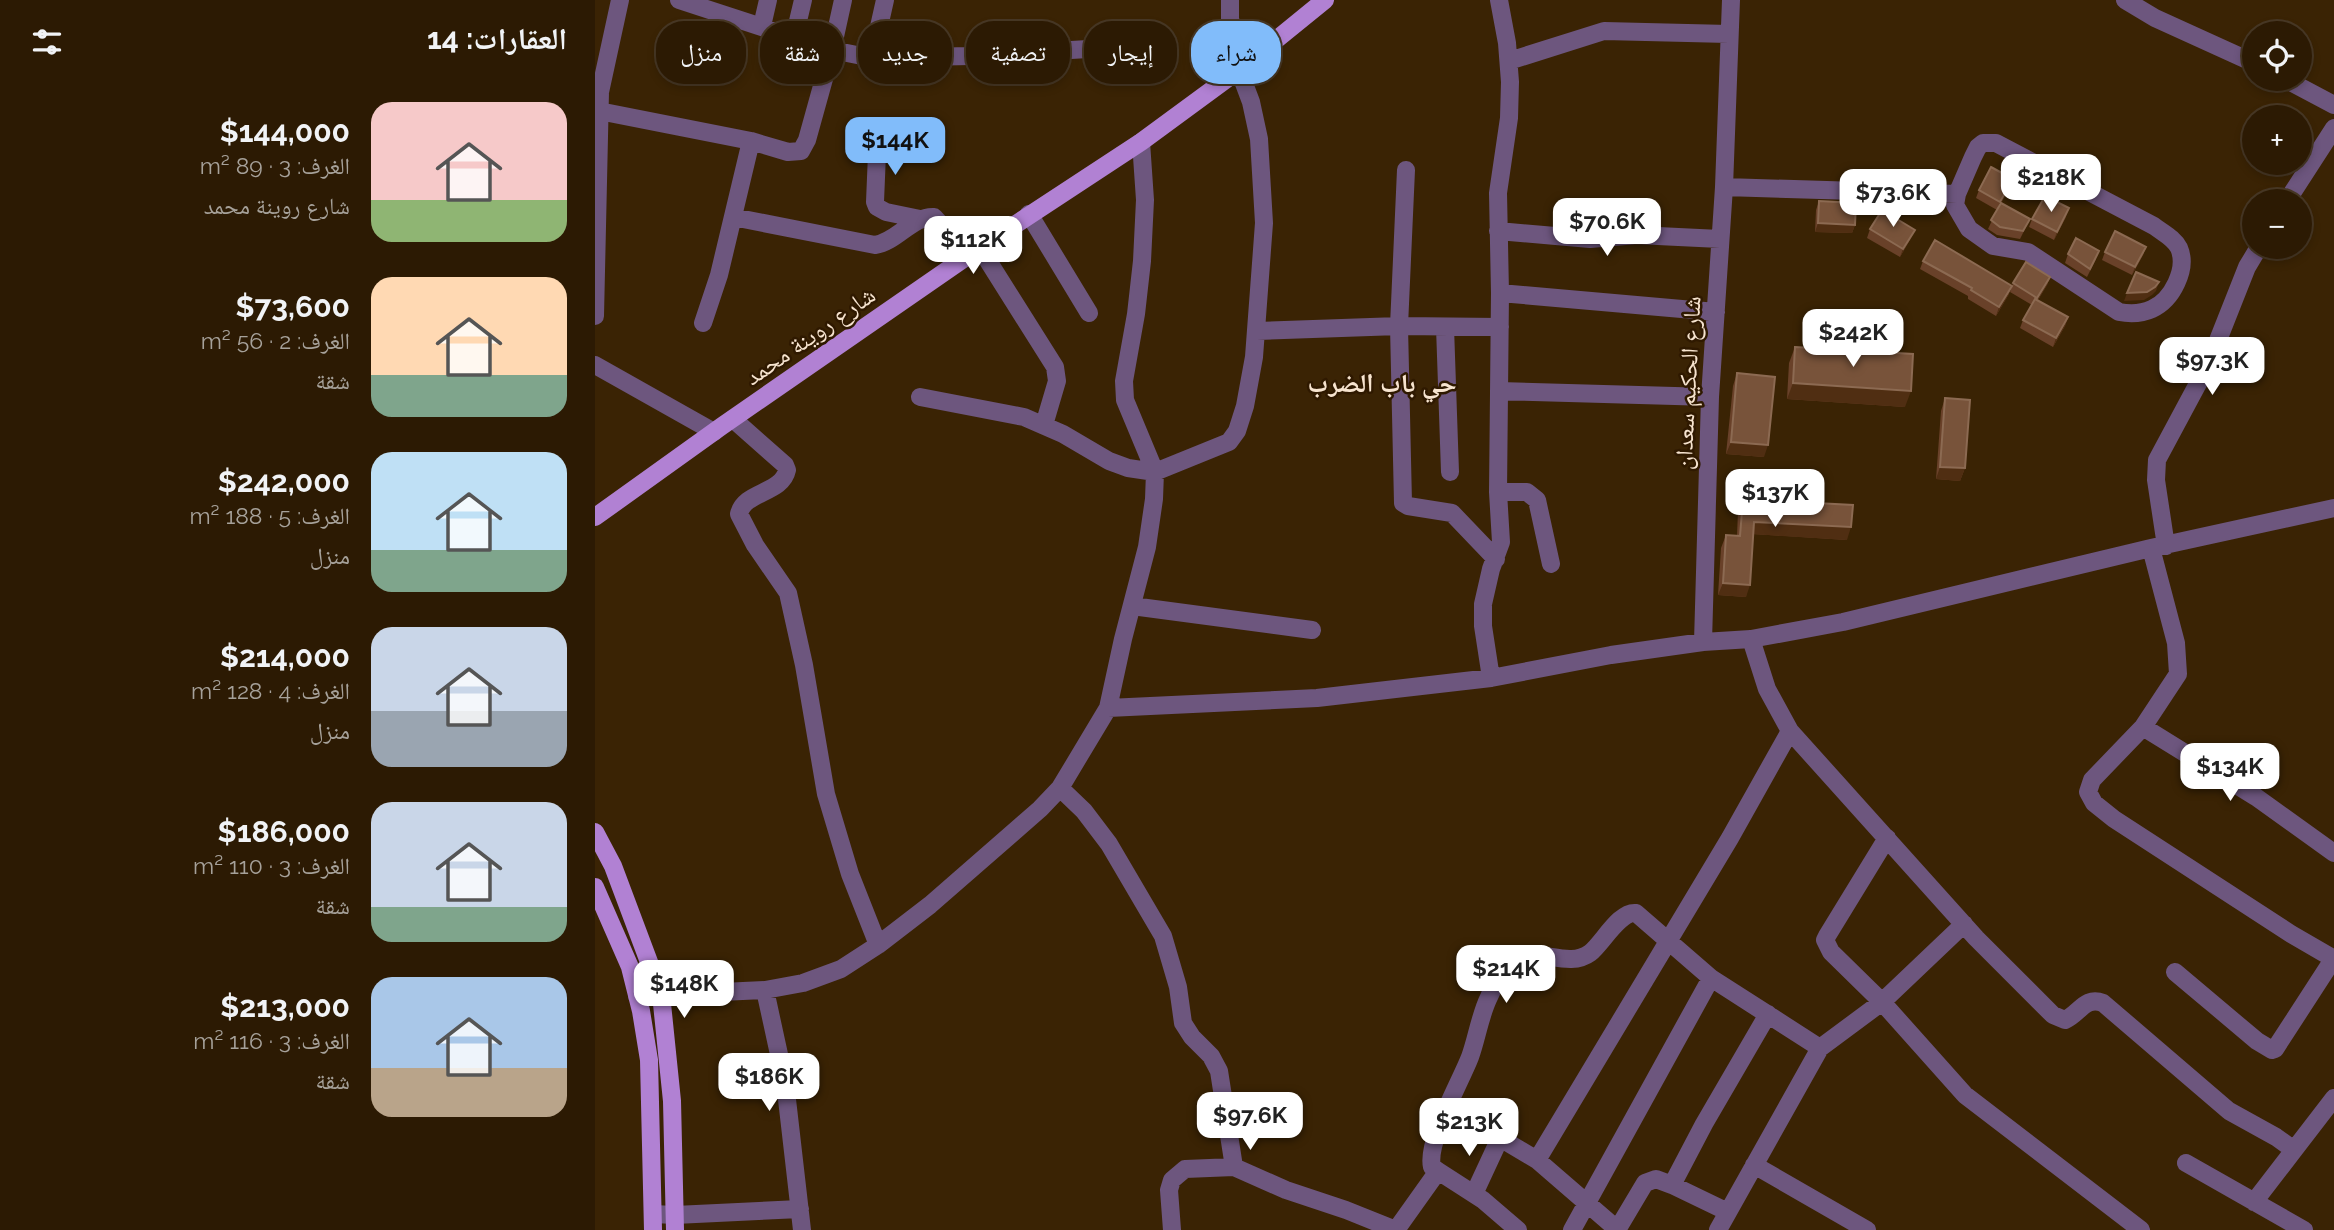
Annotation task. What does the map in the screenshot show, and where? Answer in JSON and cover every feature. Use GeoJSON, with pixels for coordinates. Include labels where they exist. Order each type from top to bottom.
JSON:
{"type":"FeatureCollection","features":[{"type":"Feature","properties":{"kind":"main road","name":"شارع روينة محمد"},"geometry":{"type":"LineString","coordinates":[[1281,36],[1325,0]]}},
{"type":"Feature","properties":{"kind":"main road","name":"شارع روينة محمد"},"geometry":{"type":"LineString","coordinates":[[595,517],[1029,214],[1141,142],[1220,84]]}},
{"type":"Feature","properties":{"kind":"main road"},"geometry":{"type":"LineString","coordinates":[[595,832],[613,866],[661,994],[672,1101],[675,1223]]}},
{"type":"Feature","properties":{"kind":"main road"},"geometry":{"type":"LineString","coordinates":[[595,887],[630,967],[649,1060],[653,1222]]}},
{"type":"Feature","properties":{"kind":"street"},"geometry":{"type":"LineString","coordinates":[[595,304],[600,92],[620,0]]}},
{"type":"Feature","properties":{"kind":"street"},"geometry":{"type":"LineString","coordinates":[[763,21],[768,0]]}},
{"type":"Feature","properties":{"kind":"street"},"geometry":{"type":"LineString","coordinates":[[798,21],[803,0]]}},
{"type":"Feature","properties":{"kind":"street"},"geometry":{"type":"LineString","coordinates":[[838,21],[843,0]]}},
{"type":"Feature","properties":{"kind":"street"},"geometry":{"type":"LineString","coordinates":[[880,21],[884,0]]}},
{"type":"Feature","properties":{"kind":"street"},"geometry":{"type":"LineString","coordinates":[[1230,0],[1231,21]]}},
{"type":"Feature","properties":{"kind":"street"},"geometry":{"type":"LineString","coordinates":[[1491,678],[1483,626],[1483,604],[1501,542],[1498,492],[1498,193],[1509,118],[1509,61],[1499,0]]}},
{"type":"Feature","properties":{"kind":"street","name":"شارع الحكيم سعدان"},"geometry":{"type":"LineString","coordinates":[[1703,642],[1710,397],[1724,187],[1731,0]]}},
{"type":"Feature","properties":{"kind":"street"},"geometry":{"type":"LineString","coordinates":[[2125,0],[2155,18],[2242,58]]}},
{"type":"Feature","properties":{"kind":"street"},"geometry":{"type":"LineString","coordinates":[[686,1],[760,25]]}},
{"type":"Feature","properties":{"kind":"street"},"geometry":{"type":"LineString","coordinates":[[1509,61],[1604,31],[1729,34]]}},
{"type":"Feature","properties":{"kind":"street"},"geometry":{"type":"LineString","coordinates":[[952,56],[1084,49]]}},
{"type":"Feature","properties":{"kind":"street"},"geometry":{"type":"LineString","coordinates":[[599,111],[751,141],[788,152],[801,151],[807,140],[823,84]]}},
{"type":"Feature","properties":{"kind":"street"},"geometry":{"type":"LineString","coordinates":[[920,397],[1004,412],[1044,425],[1109,461],[1128,468],[1155,472],[1229,442],[1237,431],[1245,407],[1257,331],[1264,223],[1259,139],[1244,84]]}},
{"type":"Feature","properties":{"kind":"street"},"geometry":{"type":"LineString","coordinates":[[2308,91],[2334,105]]}},
{"type":"Feature","properties":{"kind":"street"},"geometry":{"type":"LineString","coordinates":[[2295,189],[2334,128]]}},
{"type":"Feature","properties":{"kind":"street"},"geometry":{"type":"LineString","coordinates":[[878,129],[877,207],[886,212],[921,219]]}},
{"type":"Feature","properties":{"kind":"street"},"geometry":{"type":"LineString","coordinates":[[703,323],[719,275],[751,141]]}},
{"type":"Feature","properties":{"kind":"street"},"geometry":{"type":"LineString","coordinates":[[637,996],[765,990],[803,983],[841,969],[878,945],[930,905],[1040,809],[1060,788],[1108,708],[1147,547],[1154,499],[1155,472],[1125,400],[1123,381],[1136,314],[1142,261],[1145,200],[1141,142]]}},
{"type":"Feature","properties":{"kind":"street"},"geometry":{"type":"LineString","coordinates":[[1983,143],[1996,143],[2154,226],[2172,239],[2179,248],[2182,269],[2166,298],[2155,308],[2130,314],[2119,312],[2028,252],[1993,246],[1977,236],[1969,229],[1955,205],[1957,194],[1978,147],[1983,143]]}},
{"type":"Feature","properties":{"kind":"street"},"geometry":{"type":"LineString","coordinates":[[1405,170],[1399,326],[1403,503],[1452,513],[1496,559]]}},
{"type":"Feature","properties":{"kind":"street"},"geometry":{"type":"LineString","coordinates":[[1724,187],[1957,194]]}},
{"type":"Feature","properties":{"kind":"street"},"geometry":{"type":"LineString","coordinates":[[1029,214],[1089,313]]}},
{"type":"Feature","properties":{"kind":"street"},"geometry":{"type":"LineString","coordinates":[[733,217],[876,245],[890,242],[921,219],[937,218],[974,252],[1055,367],[1057,381],[1044,425]]}},
{"type":"Feature","properties":{"kind":"street"},"geometry":{"type":"LineString","coordinates":[[1498,230],[1570,239],[1637,235],[1720,239]]}},
{"type":"Feature","properties":{"kind":"street"},"geometry":{"type":"LineString","coordinates":[[2175,972],[2257,1041],[2272,1050],[2334,959],[2114,819],[2094,803],[2088,792],[2092,780],[2143,727],[2178,674],[2179,662],[2159,547],[2157,460],[2209,363],[2252,259]]}},
{"type":"Feature","properties":{"kind":"street"},"geometry":{"type":"LineString","coordinates":[[1500,293],[1716,312]]}},
{"type":"Feature","properties":{"kind":"street"},"geometry":{"type":"LineString","coordinates":[[1257,331],[1399,326],[1500,327]]}},
{"type":"Feature","properties":{"kind":"street"},"geometry":{"type":"LineString","coordinates":[[1445,327],[1450,472]]}},
{"type":"Feature","properties":{"kind":"street"},"geometry":{"type":"LineString","coordinates":[[595,365],[714,432]]}},
{"type":"Feature","properties":{"kind":"street"},"geometry":{"type":"LineString","coordinates":[[1499,391],[1710,397]]}},
{"type":"Feature","properties":{"kind":"street"},"geometry":{"type":"LineString","coordinates":[[733,419],[785,465],[787,470],[783,481],[744,503],[739,514],[755,545],[787,593],[804,665],[826,794],[850,874],[878,945]]}},
{"type":"Feature","properties":{"kind":"street"},"geometry":{"type":"LineString","coordinates":[[1498,492],[1527,492],[1537,500],[1551,564]]}},
{"type":"Feature","properties":{"kind":"street"},"geometry":{"type":"LineString","coordinates":[[1108,708],[1317,698],[1491,678],[1611,655],[1703,642],[1751,639],[1843,622],[2334,508]]}},
{"type":"Feature","properties":{"kind":"street"},"geometry":{"type":"LineString","coordinates":[[1132,606],[1312,630]]}},
{"type":"Feature","properties":{"kind":"street"},"geometry":{"type":"LineString","coordinates":[[1751,639],[1767,689],[1790,731],[1964,924],[2053,1015],[2065,1020],[2086,1002],[2094,1000],[2103,1003],[2229,1111],[2294,1150]]}},
{"type":"Feature","properties":{"kind":"street"},"geometry":{"type":"LineString","coordinates":[[2143,727],[2256,797],[2334,853]]}},
{"type":"Feature","properties":{"kind":"street"},"geometry":{"type":"LineString","coordinates":[[1537,1160],[1730,838],[1790,731]]}},
{"type":"Feature","properties":{"kind":"street"},"geometry":{"type":"LineString","coordinates":[[1060,788],[1084,811],[1109,844],[1163,936],[1178,987],[1183,1023],[1192,1037],[1211,1056],[1219,1071],[1234,1167]]}},
{"type":"Feature","properties":{"kind":"street"},"geometry":{"type":"LineString","coordinates":[[1887,838],[1825,940],[1831,952],[1882,1002],[1965,1095],[2141,1230]]}},
{"type":"Feature","properties":{"kind":"street"},"geometry":{"type":"LineString","coordinates":[[1518,1230],[1430,1163],[1446,1111],[1469,1060],[1487,1000],[1513,961],[1530,956],[1575,959],[1587,955],[1623,916],[1636,914],[1711,978],[1820,1048]]}},
{"type":"Feature","properties":{"kind":"street"},"geometry":{"type":"LineString","coordinates":[[1718,1230],[1820,1048],[1882,1002],[1964,924]]}},
{"type":"Feature","properties":{"kind":"street"},"geometry":{"type":"LineString","coordinates":[[1572,1230],[1711,978]]}},
{"type":"Feature","properties":{"kind":"street"},"geometry":{"type":"LineString","coordinates":[[765,990],[785,1082],[802,1230]]}},
{"type":"Feature","properties":{"kind":"street"},"geometry":{"type":"LineString","coordinates":[[1672,1185],[1768,1014]]}},
{"type":"Feature","properties":{"kind":"street"},"geometry":{"type":"LineString","coordinates":[[2254,1202],[2334,1098]]}},
{"type":"Feature","properties":{"kind":"street"},"geometry":{"type":"LineString","coordinates":[[1446,1111],[1537,1160],[1617,1230],[1645,1183],[1656,1179],[1728,1212]]}},
{"type":"Feature","properties":{"kind":"street"},"geometry":{"type":"LineString","coordinates":[[1473,1194],[1500,1138]]}},
{"type":"Feature","properties":{"kind":"street"},"geometry":{"type":"LineString","coordinates":[[2186,1163],[2304,1230]]}},
{"type":"Feature","properties":{"kind":"street"},"geometry":{"type":"LineString","coordinates":[[1754,1165],[1867,1230]]}},
{"type":"Feature","properties":{"kind":"street"},"geometry":{"type":"LineString","coordinates":[[1173,1230],[1168,1191],[1172,1180],[1185,1169],[1234,1167],[1286,1190],[1396,1230],[1438,1171]]}},
{"type":"Feature","properties":{"kind":"street"},"geometry":{"type":"LineString","coordinates":[[653,1222],[675,1223],[800,1209]]}},
{"type":"Feature","properties":{"kind":"building"},"geometry":{"type":"Polygon","coordinates":[[[1991,167],[2013,179],[2000,202],[1979,190],[1991,167]]]}},
{"type":"Feature","properties":{"kind":"building"},"geometry":{"type":"Polygon","coordinates":[[[2045,196],[2069,208],[2057,232],[2032,219],[2045,196]]]}},
{"type":"Feature","properties":{"kind":"building"},"geometry":{"type":"Polygon","coordinates":[[[1819,201],[1856,203],[1855,225],[1818,223],[1819,201]]]}},
{"type":"Feature","properties":{"kind":"building"},"geometry":{"type":"Polygon","coordinates":[[[2001,203],[2030,219],[2023,231],[2000,227],[1991,220],[2001,203]]]}},
{"type":"Feature","properties":{"kind":"building"},"geometry":{"type":"Polygon","coordinates":[[[1882,210],[1915,230],[1903,249],[1870,229],[1882,210]]]}},
{"type":"Feature","properties":{"kind":"building"},"geometry":{"type":"Polygon","coordinates":[[[2115,231],[2146,247],[2135,267],[2105,252],[2115,231]]]}},
{"type":"Feature","properties":{"kind":"building"},"geometry":{"type":"Polygon","coordinates":[[[2076,238],[2099,251],[2090,269],[2068,254],[2076,238]]]}},
{"type":"Feature","properties":{"kind":"building"},"geometry":{"type":"Polygon","coordinates":[[[1935,240],[2012,286],[1999,307],[1971,290],[1972,288],[1923,261],[1935,240]]]}},
{"type":"Feature","properties":{"kind":"building"},"geometry":{"type":"Polygon","coordinates":[[[2026,262],[2050,277],[2037,298],[2013,283],[2026,262]]]}},
{"type":"Feature","properties":{"kind":"building"},"geometry":{"type":"Polygon","coordinates":[[[2136,272],[2159,282],[2147,292],[2127,293],[2136,272]]]}},
{"type":"Feature","properties":{"kind":"building"},"geometry":{"type":"Polygon","coordinates":[[[2035,299],[2068,317],[2056,338],[2023,320],[2035,299]]]}},
{"type":"Feature","properties":{"kind":"building"},"geometry":{"type":"Polygon","coordinates":[[[1795,347],[1913,354],[1911,391],[1793,383],[1795,347]]]}},
{"type":"Feature","properties":{"kind":"building"},"geometry":{"type":"Polygon","coordinates":[[[1737,373],[1775,377],[1768,445],[1731,442],[1737,373]]]}},
{"type":"Feature","properties":{"kind":"building"},"geometry":{"type":"Polygon","coordinates":[[[1945,398],[1970,400],[1965,468],[1940,467],[1945,398]]]}},
{"type":"Feature","properties":{"kind":"building"},"geometry":{"type":"Polygon","coordinates":[[[1743,499],[1853,505],[1851,527],[1754,522],[1750,585],[1723,583],[1726,535],[1740,536],[1743,499]]]}},
{"type":"Feature","properties":{"kind":"district","name":"حي باب الضرب"},"geometry":{"type":"Point","coordinates":[1382,383]}}]}
